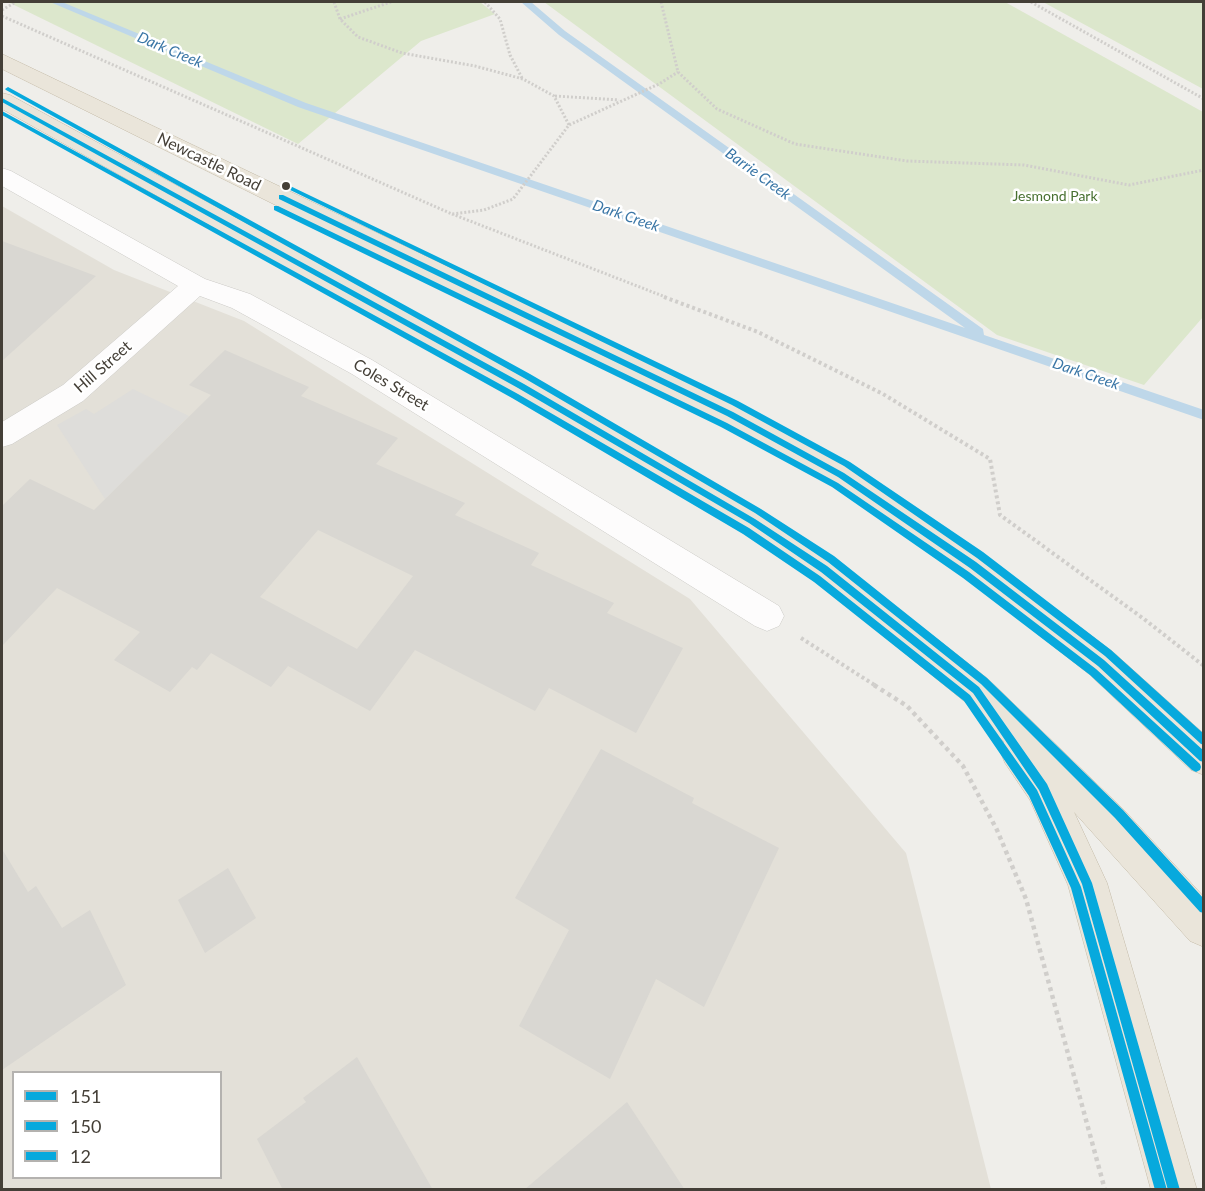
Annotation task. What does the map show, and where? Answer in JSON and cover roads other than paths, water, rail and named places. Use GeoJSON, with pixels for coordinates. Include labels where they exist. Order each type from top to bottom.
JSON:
{"type":"FeatureCollection","features":[{"type":"Feature","properties":{"kind":"highway","name":"Newcastle Road"},"geometry":{"type":"LineString","coordinates":[[2,61],[391,252],[730,414],[841,475],[973,565],[1101,663],[1203,758]]}},
{"type":"Feature","properties":{"kind":"highway"},"geometry":{"type":"LineString","coordinates":[[2,100],[521,386],[752,521],[824,569],[976,690],[1111,823],[1203,927]]}},
{"type":"Feature","properties":{"kind":"highway"},"geometry":{"type":"LineString","coordinates":[[976,690],[1043,787],[1087,883],[1174,1190]]}},
{"type":"Feature","properties":{"kind":"street","name":"Coles Street"},"geometry":{"type":"LineString","coordinates":[[2,176],[196,285],[241,301],[362,367],[767,616]]}},
{"type":"Feature","properties":{"kind":"street","name":"Hill Street"},"geometry":{"type":"LineString","coordinates":[[2,436],[64,410],[73,393],[196,285]]}},
{"type":"Feature","properties":{"kind":"waterway","name":"Dark Creek"},"geometry":{"type":"LineString","coordinates":[[55,2],[302,105],[1204,415]]}},
{"type":"Feature","properties":{"kind":"waterway","name":"Barrie Creek"},"geometry":{"type":"LineString","coordinates":[[526,2],[562,33],[979,332]]}},
{"type":"Feature","properties":{"kind":"park label","name":"Jesmond Park"},"geometry":{"type":"Point","coordinates":[1055,196]}}]}
